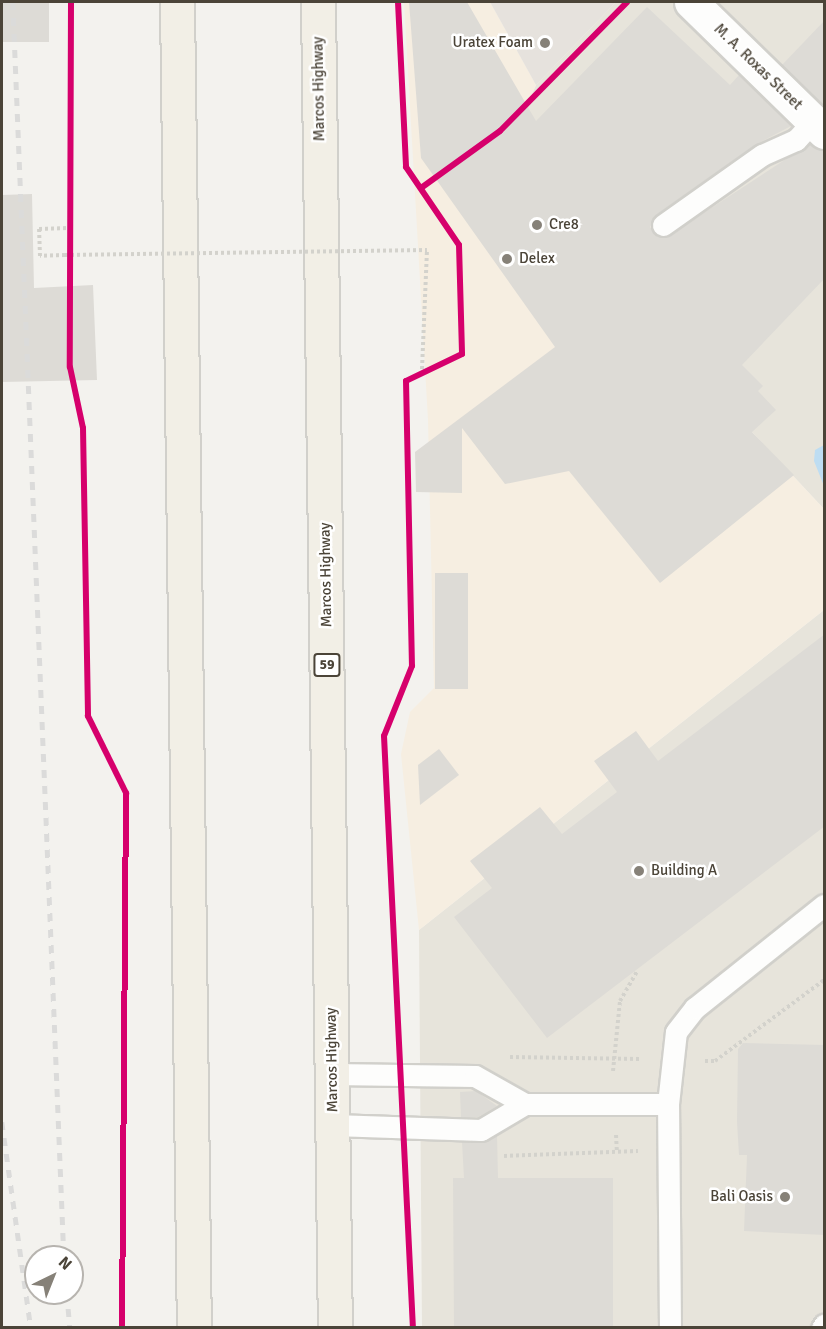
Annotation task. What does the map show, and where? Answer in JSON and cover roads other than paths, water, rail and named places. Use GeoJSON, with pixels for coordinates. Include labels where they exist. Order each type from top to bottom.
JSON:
{"type":"FeatureCollection","features":[{"type":"Feature","properties":{"kind":"main road"},"geometry":{"type":"LineString","coordinates":[[177,2],[194,1328]]}},
{"type":"Feature","properties":{"kind":"main road","name":"Marcos Highway"},"geometry":{"type":"LineString","coordinates":[[318,2],[335,1328]]}},
{"type":"Feature","properties":{"kind":"street","name":"M. A. Roxas Street"},"geometry":{"type":"LineString","coordinates":[[691,2],[819,127]]}},
{"type":"Feature","properties":{"kind":"lane"},"geometry":{"type":"LineString","coordinates":[[663,225],[762,155],[819,127]]}},
{"type":"Feature","properties":{"kind":"lane"},"geometry":{"type":"LineString","coordinates":[[670,1328],[668,1104],[670,1060],[676,1032],[695,1008],[825,904]]}},
{"type":"Feature","properties":{"kind":"lane"},"geometry":{"type":"LineString","coordinates":[[332,1074],[475,1076],[525,1104],[668,1104]]}},
{"type":"Feature","properties":{"kind":"lane"},"geometry":{"type":"LineString","coordinates":[[333,1125],[482,1130],[525,1104]]}},
{"type":"Feature","properties":{"kind":"water"},"geometry":{"type":"Polygon","coordinates":[[[824,445],[824,486],[814,461],[815,450],[824,445]]]}},
{"type":"Feature","properties":{"kind":"railway"},"geometry":{"type":"LineString","coordinates":[[13,2],[64,1245]]}},
{"type":"Feature","properties":{"kind":"railway"},"geometry":{"type":"LineString","coordinates":[[2,1122],[31,1328]]}},
{"type":"Feature","properties":{"kind":"railway"},"geometry":{"type":"LineString","coordinates":[[68,1305],[70,1328]]}},
{"type":"Feature","properties":{"kind":"place","name":"Uratex Foam"},"geometry":{"type":"Point","coordinates":[545,43]}},
{"type":"Feature","properties":{"kind":"place","name":"Cre8"},"geometry":{"type":"Point","coordinates":[537,225]}},
{"type":"Feature","properties":{"kind":"place","name":"Delex"},"geometry":{"type":"Point","coordinates":[507,259]}},
{"type":"Feature","properties":{"kind":"place","name":"Building A"},"geometry":{"type":"Point","coordinates":[639,871]}},
{"type":"Feature","properties":{"kind":"place","name":"Bali Oasis"},"geometry":{"type":"Point","coordinates":[785,1197]}}]}
